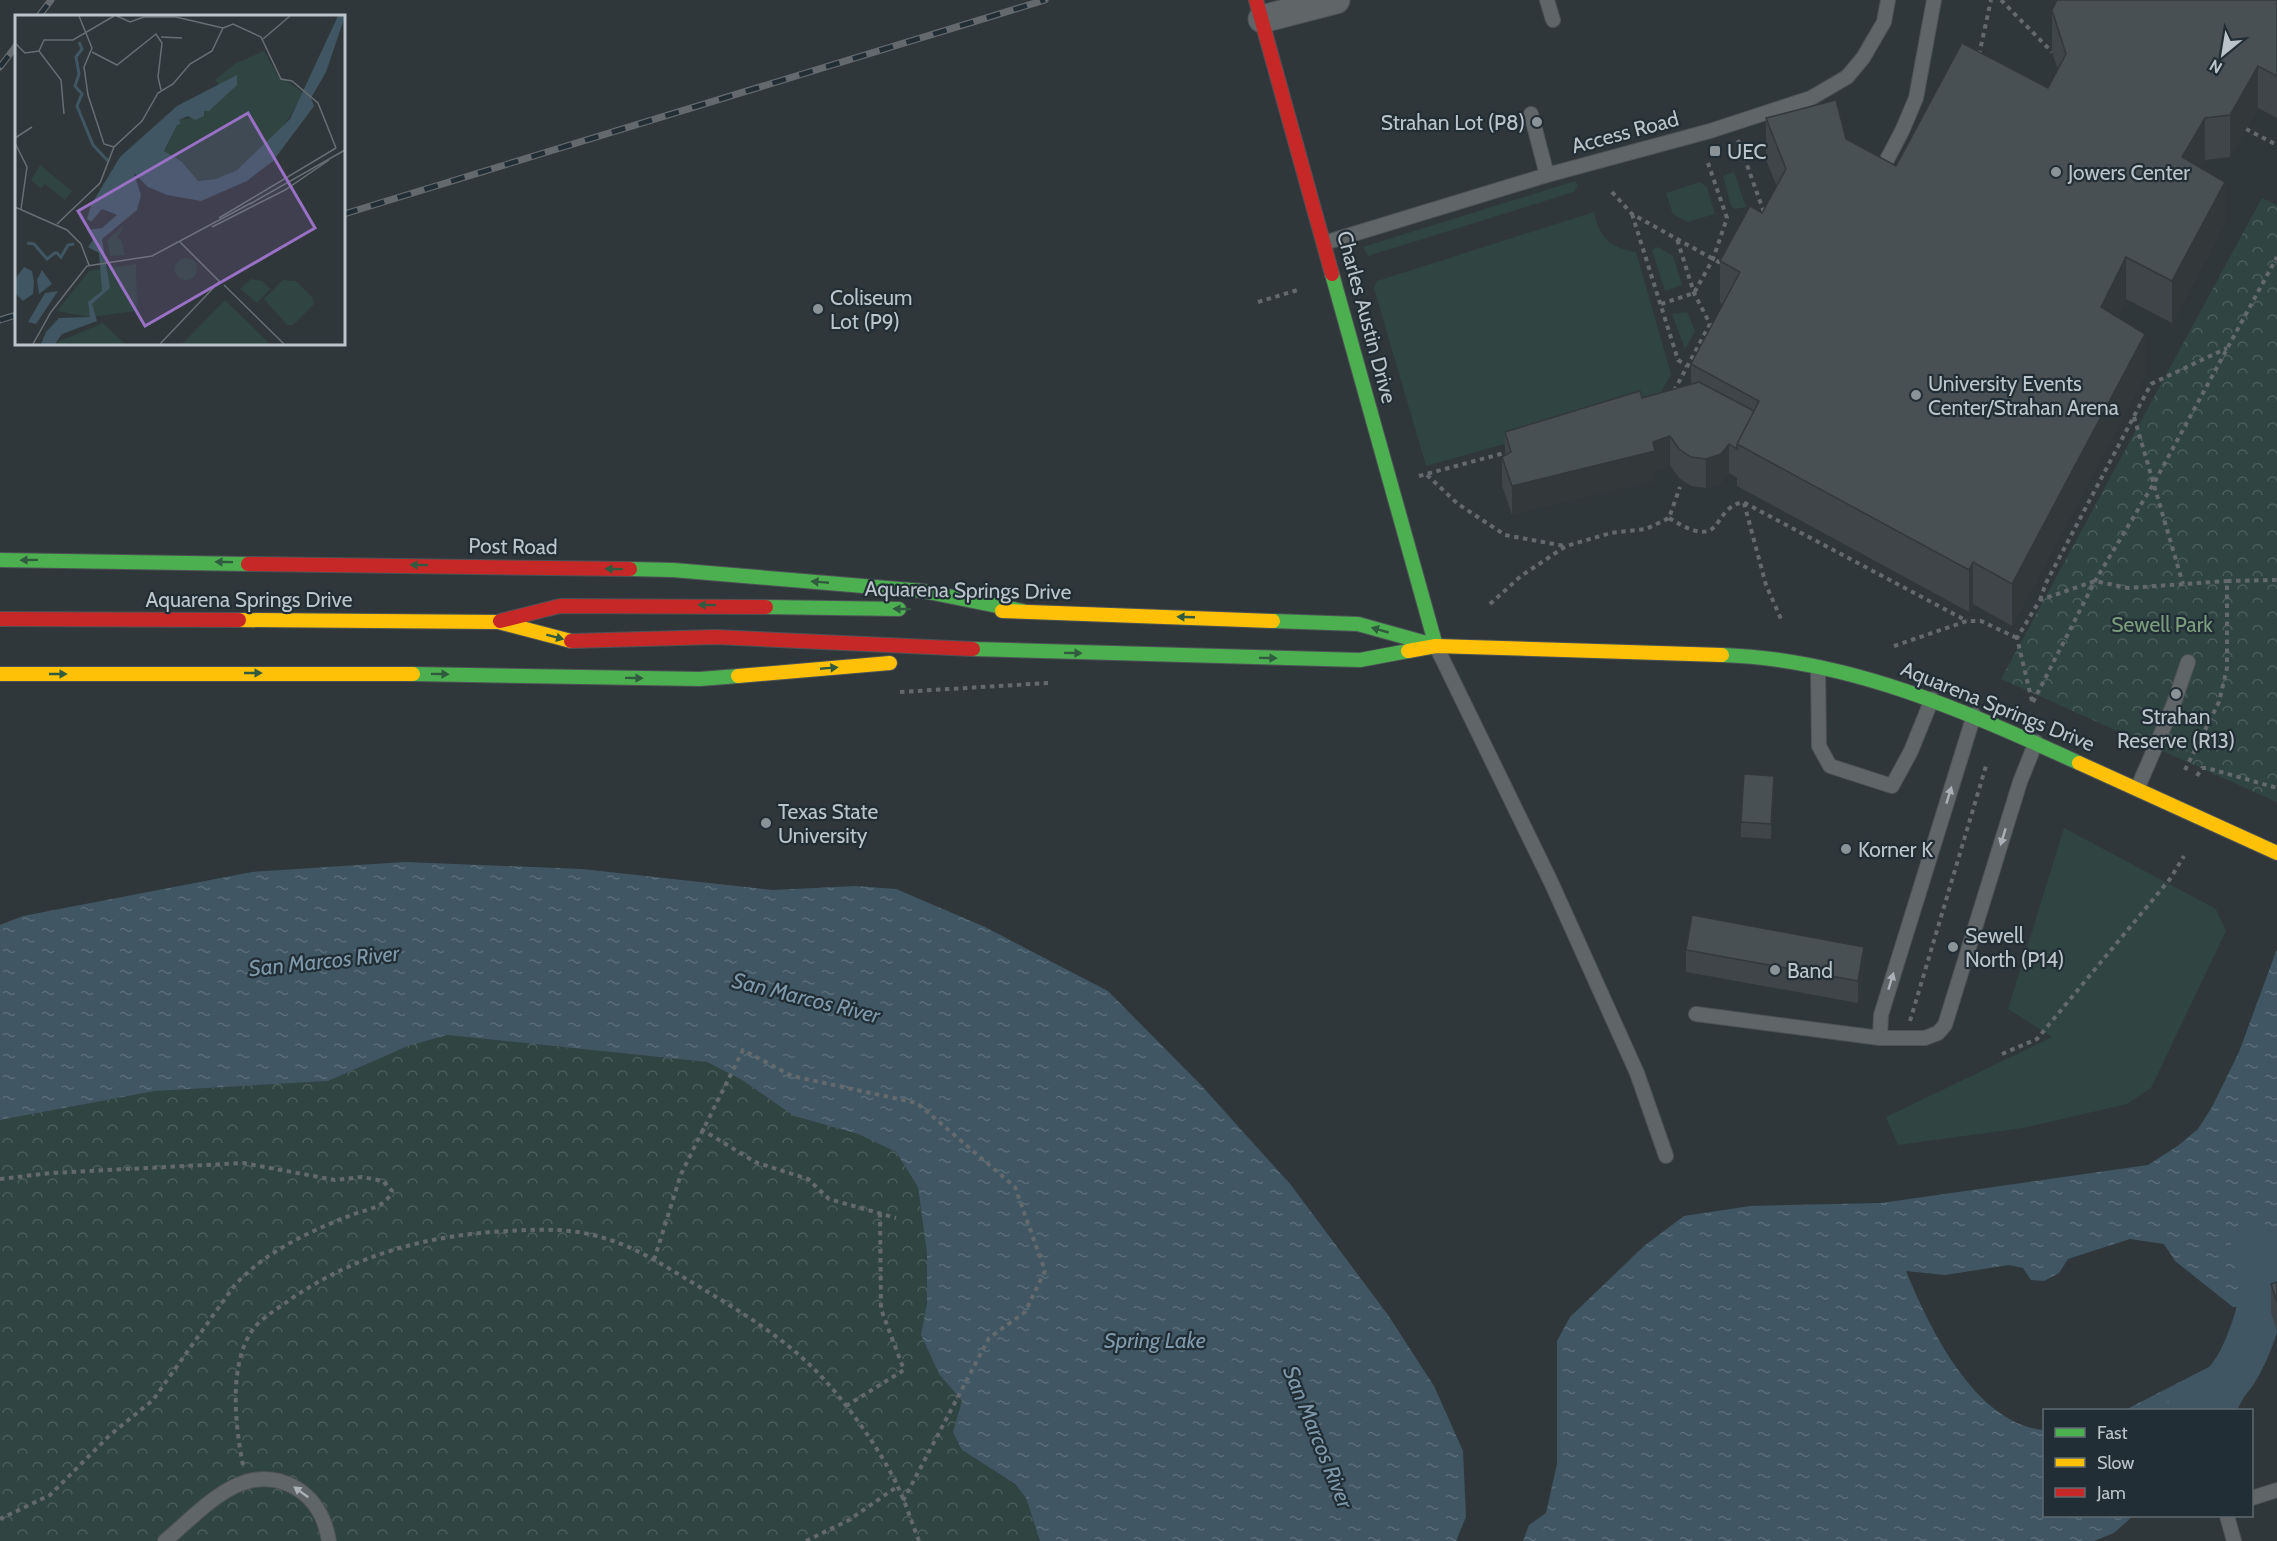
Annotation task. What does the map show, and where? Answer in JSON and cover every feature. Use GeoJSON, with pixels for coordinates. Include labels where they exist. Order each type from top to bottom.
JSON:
{"type":"FeatureCollection","features":[{"type":"Feature","properties":{"kind":"main road","name":"Charles Austin Drive"},"geometry":{"type":"LineString","coordinates":[[1259,10],[1436,646]]}},
{"type":"Feature","properties":{"kind":"main road","name":"Post Road"},"geometry":{"type":"LineString","coordinates":[[0,560],[673,570],[923,591],[1023,611]]}},
{"type":"Feature","properties":{"kind":"main road","name":"Aquarena Springs Drive"},"geometry":{"type":"LineString","coordinates":[[498,622],[560,606],[680,605],[911,609]]}},
{"type":"Feature","properties":{"kind":"main road","name":"Aquarena Springs Drive"},"geometry":{"type":"LineString","coordinates":[[945,610],[1358,624],[1436,646]]}},
{"type":"Feature","properties":{"kind":"main road","name":"Aquarena Springs Drive"},"geometry":{"type":"LineString","coordinates":[[0,619],[498,622],[568,641],[716,637],[1015,651],[1360,660],[1436,646],[1750,656],[1818,667],[1893,685],[1974,714],[2277,853]]}},
{"type":"Feature","properties":{"kind":"main road"},"geometry":{"type":"LineString","coordinates":[[0,674],[381,673],[700,679],[1015,651]]}},
{"type":"Feature","properties":{"kind":"street"},"geometry":{"type":"LineString","coordinates":[[1259,10],[1336,0]]}},
{"type":"Feature","properties":{"kind":"lane"},"geometry":{"type":"LineString","coordinates":[[1546,0],[1553,20]]}},
{"type":"Feature","properties":{"kind":"lane","name":"Access Road"},"geometry":{"type":"LineString","coordinates":[[1324,243],[1811,98],[1847,77],[1876,40],[1884,22],[1888,0]]}},
{"type":"Feature","properties":{"kind":"lane"},"geometry":{"type":"LineString","coordinates":[[1874,184],[1902,131],[1916,98],[1934,0]]}},
{"type":"Feature","properties":{"kind":"lane"},"geometry":{"type":"LineString","coordinates":[[1531,114],[1547,175]]}},
{"type":"Feature","properties":{"kind":"lane"},"geometry":{"type":"LineString","coordinates":[[1436,646],[1561,903],[1637,1073],[1666,1155]]}},
{"type":"Feature","properties":{"kind":"lane"},"geometry":{"type":"LineString","coordinates":[[2138,788],[2173,706],[2188,662]]}},
{"type":"Feature","properties":{"kind":"lane"},"geometry":{"type":"LineString","coordinates":[[1818,667],[1819,746],[1830,766],[1892,786],[1911,751],[1932,699]]}},
{"type":"Feature","properties":{"kind":"lane"},"geometry":{"type":"LineString","coordinates":[[1880,1038],[1881,1016],[1974,714]]}},
{"type":"Feature","properties":{"kind":"lane"},"geometry":{"type":"LineString","coordinates":[[1696,1014],[1880,1038],[1925,1038],[1938,1033],[1944,1025],[2020,782],[2036,742]]}},
{"type":"Feature","properties":{"kind":"lane"},"geometry":{"type":"LineString","coordinates":[[165,1541],[228,1487],[246,1480],[266,1478],[286,1483],[304,1493],[318,1508],[327,1527],[329,1541]]}},
{"type":"Feature","properties":{"kind":"lane"},"geometry":{"type":"LineString","coordinates":[[2253,1498],[2277,1490]]}},
{"type":"Feature","properties":{"kind":"lane"},"geometry":{"type":"LineString","coordinates":[[2228,1517],[2235,1541]]}},
{"type":"Feature","properties":{"kind":"path"},"geometry":{"type":"LineString","coordinates":[[1978,56],[1991,0]]}},
{"type":"Feature","properties":{"kind":"path"},"geometry":{"type":"LineString","coordinates":[[2001,0],[2052,52]]}},
{"type":"Feature","properties":{"kind":"path"},"geometry":{"type":"LineString","coordinates":[[1732,123],[1769,225]]}},
{"type":"Feature","properties":{"kind":"path"},"geometry":{"type":"LineString","coordinates":[[2246,129],[2277,145]]}},
{"type":"Feature","properties":{"kind":"path"},"geometry":{"type":"LineString","coordinates":[[1661,304],[1694,293],[1713,259],[1727,218],[1708,163]]}},
{"type":"Feature","properties":{"kind":"path"},"geometry":{"type":"LineString","coordinates":[[1612,192],[1632,214],[1729,267]]}},
{"type":"Feature","properties":{"kind":"path"},"geometry":{"type":"LineString","coordinates":[[1632,214],[1678,360],[1687,366]]}},
{"type":"Feature","properties":{"kind":"path"},"geometry":{"type":"LineString","coordinates":[[1671,398],[1710,324],[1694,293],[1677,239]]}},
{"type":"Feature","properties":{"kind":"path"},"geometry":{"type":"LineString","coordinates":[[2227,348],[2151,384],[2046,583],[2040,600],[2017,638],[2032,702],[2095,581],[2154,483],[2277,257]]}},
{"type":"Feature","properties":{"kind":"path"},"geometry":{"type":"LineString","coordinates":[[1258,302],[1301,290]]}},
{"type":"Feature","properties":{"kind":"path"},"geometry":{"type":"LineString","coordinates":[[2134,417],[2183,584]]}},
{"type":"Feature","properties":{"kind":"path"},"geometry":{"type":"LineString","coordinates":[[1419,476],[1517,449]]}},
{"type":"Feature","properties":{"kind":"path"},"geometry":{"type":"LineString","coordinates":[[1427,475],[1458,504],[1505,535],[1566,546]]}},
{"type":"Feature","properties":{"kind":"path"},"geometry":{"type":"LineString","coordinates":[[1490,604],[1521,576],[1566,546],[1611,533],[1646,529],[1670,518],[1680,487]]}},
{"type":"Feature","properties":{"kind":"path"},"geometry":{"type":"LineString","coordinates":[[1670,518],[1689,530],[1703,533],[1718,525],[1734,504],[1743,502],[1967,621]]}},
{"type":"Feature","properties":{"kind":"path"},"geometry":{"type":"LineString","coordinates":[[1743,502],[1766,585],[1781,619]]}},
{"type":"Feature","properties":{"kind":"path"},"geometry":{"type":"LineString","coordinates":[[2040,600],[2095,581],[2128,588],[2277,580]]}},
{"type":"Feature","properties":{"kind":"path"},"geometry":{"type":"LineString","coordinates":[[2186,770],[2219,702],[2227,668],[2228,581]]}},
{"type":"Feature","properties":{"kind":"path"},"geometry":{"type":"LineString","coordinates":[[1893,646],[1967,621],[1981,621],[2017,638]]}},
{"type":"Feature","properties":{"kind":"path"},"geometry":{"type":"LineString","coordinates":[[1909,1038],[1911,1014],[1986,766]]}},
{"type":"Feature","properties":{"kind":"path"},"geometry":{"type":"LineString","coordinates":[[2197,776],[2202,768],[2206,768],[2277,788]]}},
{"type":"Feature","properties":{"kind":"path"},"geometry":{"type":"LineString","coordinates":[[2002,1054],[2037,1039],[2170,879],[2184,856]]}},
{"type":"Feature","properties":{"kind":"path"},"geometry":{"type":"LineString","coordinates":[[654,1260],[681,1174],[701,1129],[743,1050],[792,1076],[918,1103],[1015,1187],[1045,1271],[1025,1312],[989,1338],[903,1501]]}},
{"type":"Feature","properties":{"kind":"path"},"geometry":{"type":"LineString","coordinates":[[701,1129],[754,1162],[795,1173],[808,1179],[828,1198],[896,1218]]}},
{"type":"Feature","properties":{"kind":"path"},"geometry":{"type":"LineString","coordinates":[[0,1179],[51,1173],[243,1163],[335,1180],[362,1177],[383,1181],[392,1191],[389,1199],[377,1207],[314,1230],[249,1270],[234,1286],[153,1400],[110,1435],[50,1495],[0,1519]]}},
{"type":"Feature","properties":{"kind":"path"},"geometry":{"type":"LineString","coordinates":[[846,1406],[904,1370],[881,1309],[880,1214]]}},
{"type":"Feature","properties":{"kind":"path"},"geometry":{"type":"LineString","coordinates":[[246,1480],[235,1418],[242,1351],[254,1327],[306,1289],[375,1255],[413,1243],[477,1232],[543,1228],[611,1240],[654,1260],[782,1342],[814,1368],[846,1406],[897,1486],[919,1541]]}},
{"type":"Feature","properties":{"kind":"path"},"geometry":{"type":"LineString","coordinates":[[806,1541],[849,1520],[897,1486]]}},
{"type":"Feature","properties":{"kind":"green space"},"geometry":{"type":"Polygon","coordinates":[[[1734,172],[1746,207],[1735,209],[1731,206],[1723,176],[1734,172]]]}},
{"type":"Feature","properties":{"kind":"green space"},"geometry":{"type":"Polygon","coordinates":[[[1575,181],[1578,185],[1574,192],[1368,256],[1363,247],[1575,181]]]}},
{"type":"Feature","properties":{"kind":"green space"},"geometry":{"type":"Polygon","coordinates":[[[1700,182],[1707,187],[1715,214],[1687,222],[1673,214],[1666,193],[1700,182]]]}},
{"type":"Feature","properties":{"kind":"green space","name":"Sewell Park"},"geometry":{"type":"Polygon","coordinates":[[[2262,198],[2277,205],[2277,802],[2001,679],[2262,198]]]}},
{"type":"Feature","properties":{"kind":"green space"},"geometry":{"type":"Polygon","coordinates":[[[1594,212],[1599,229],[1608,240],[1620,248],[1636,252],[1671,374],[1656,401],[1426,466],[1374,288],[1377,281],[1594,212]]]}},
{"type":"Feature","properties":{"kind":"green space"},"geometry":{"type":"Polygon","coordinates":[[[1658,247],[1673,256],[1682,285],[1665,291],[1652,250],[1658,247]]]}},
{"type":"Feature","properties":{"kind":"green space"},"geometry":{"type":"Polygon","coordinates":[[[1687,312],[1695,331],[1685,349],[1672,314],[1687,312]]]}},
{"type":"Feature","properties":{"kind":"green space"},"geometry":{"type":"Polygon","coordinates":[[[2064,828],[2216,909],[2226,931],[2151,1088],[2127,1104],[2023,1128],[1898,1145],[1886,1117],[2052,1037],[2008,1009],[2064,828]]]}},
{"type":"Feature","properties":{"kind":"green space"},"geometry":{"type":"Polygon","coordinates":[[[447,1035],[707,1062],[742,1080],[794,1116],[858,1134],[896,1152],[918,1187],[927,1254],[927,1303],[921,1335],[939,1374],[962,1401],[962,1450],[1014,1484],[1026,1498],[1040,1541],[0,1541],[0,1120],[155,1091],[328,1081],[408,1046],[447,1035]]]}},
{"type":"Feature","properties":{"kind":"water","name":"Spring Lake"},"geometry":{"type":"Polygon","coordinates":[[[405,862],[582,869],[773,890],[856,886],[896,889],[985,927],[1108,991],[1200,1084],[1291,1185],[1388,1315],[1434,1386],[1463,1451],[1466,1517],[1456,1541],[1040,1541],[1026,1498],[1015,1484],[962,1450],[953,1432],[962,1401],[939,1374],[921,1335],[927,1303],[927,1254],[918,1187],[896,1152],[858,1134],[794,1116],[742,1080],[707,1062],[447,1035],[408,1046],[328,1081],[155,1091],[0,1120],[0,925],[23,916],[252,872],[405,862]]]}},
{"type":"Feature","properties":{"kind":"water"},"geometry":{"type":"Polygon","coordinates":[[[2277,949],[2277,1304],[2260,1308],[2233,1307],[2175,1261],[2164,1244],[2130,1239],[2068,1259],[2059,1273],[2044,1281],[2031,1280],[2023,1268],[2009,1265],[1945,1275],[1906,1271],[1942,1344],[1976,1392],[1997,1410],[2019,1424],[2043,1430],[2043,1517],[2132,1517],[2114,1533],[2094,1541],[1523,1541],[1529,1525],[1546,1513],[1557,1464],[1557,1341],[1570,1317],[1644,1246],[1684,1216],[1750,1206],[1881,1203],[2148,1165],[2179,1145],[2198,1129],[2212,1107],[2239,1052],[2277,949]]]}},
{"type":"Feature","properties":{"kind":"water"},"geometry":{"type":"Polygon","coordinates":[[[2213,1365],[2247,1391],[2238,1409],[2127,1409],[2213,1365]]]}},
{"type":"Feature","properties":{"kind":"building"},"geometry":{"type":"Polygon","coordinates":[[[2057,0],[2277,0],[2277,76],[2258,66],[2230,115],[2205,118],[2182,157],[2225,182],[2172,281],[2126,257],[2101,307],[2145,334],[2012,584],[1973,562],[1969,570],[1737,444],[1759,401],[1691,364],[1740,272],[1720,261],[1750,206],[1762,213],[1786,169],[1766,118],[1836,100],[1846,139],[1896,166],[1962,43],[2048,88],[2066,54],[2052,10],[2057,0]]]}},
{"type":"Feature","properties":{"kind":"building"},"geometry":{"type":"Polygon","coordinates":[[[1699,382],[1754,411],[1737,444],[1737,449],[1729,444],[1721,454],[1706,459],[1691,457],[1679,449],[1670,436],[1653,442],[1655,451],[1512,486],[1502,457],[1511,452],[1505,432],[1640,391],[1642,398],[1699,382]]]}},
{"type":"Feature","properties":{"kind":"building"},"geometry":{"type":"Polygon","coordinates":[[[1744,774],[1774,776],[1771,824],[1741,822],[1744,774]]]}},
{"type":"Feature","properties":{"kind":"building"},"geometry":{"type":"Polygon","coordinates":[[[1692,915],[1864,947],[1858,981],[1686,950],[1692,915]]]}},
{"type":"Feature","properties":{"kind":"building"},"geometry":{"type":"Polygon","coordinates":[[[2277,1282],[2277,1302],[2271,1284],[2277,1282]]]}},
{"type":"Feature","properties":{"kind":"waterway","name":"San Marcos River"},"geometry":{"type":"LineString","coordinates":[[2192,1409],[2225,1384],[2235,1370],[2253,1333],[2262,1293],[2254,1246]]}},
{"type":"Feature","properties":{"kind":"railway"},"geometry":{"type":"LineString","coordinates":[[40,15],[51,0]]}},
{"type":"Feature","properties":{"kind":"railway"},"geometry":{"type":"LineString","coordinates":[[345,214],[1045,0]]}},
{"type":"Feature","properties":{"kind":"railway"},"geometry":{"type":"LineString","coordinates":[[0,67],[15,47]]}},
{"type":"Feature","properties":{"kind":"railway"},"geometry":{"type":"LineString","coordinates":[[0,320],[15,315]]}},
{"type":"Feature","properties":{"kind":"traffic: fast"},"geometry":{"type":"LineString","coordinates":[[1332,274],[1436,646]]}},
{"type":"Feature","properties":{"kind":"traffic: fast"},"geometry":{"type":"LineString","coordinates":[[0,560],[248,564]]}},
{"type":"Feature","properties":{"kind":"traffic: fast"},"geometry":{"type":"LineString","coordinates":[[630,569],[673,570],[923,591],[1023,611]]}},
{"type":"Feature","properties":{"kind":"traffic: fast"},"geometry":{"type":"LineString","coordinates":[[766,607],[899,609]]}},
{"type":"Feature","properties":{"kind":"traffic: fast"},"geometry":{"type":"LineString","coordinates":[[1273,621],[1358,624],[1430,644]]}},
{"type":"Feature","properties":{"kind":"traffic: fast"},"geometry":{"type":"LineString","coordinates":[[973,649],[1360,660],[1408,651]]}},
{"type":"Feature","properties":{"kind":"traffic: fast"},"geometry":{"type":"LineString","coordinates":[[1722,655],[1815,666],[1861,677],[1949,707],[2079,763]]}},
{"type":"Feature","properties":{"kind":"traffic: fast"},"geometry":{"type":"LineString","coordinates":[[413,674],[700,679],[738,676]]}},
{"type":"Feature","properties":{"kind":"traffic: slow"},"geometry":{"type":"LineString","coordinates":[[1002,611],[1273,621]]}},
{"type":"Feature","properties":{"kind":"traffic: slow"},"geometry":{"type":"LineString","coordinates":[[239,620],[498,622],[571,641]]}},
{"type":"Feature","properties":{"kind":"traffic: slow"},"geometry":{"type":"LineString","coordinates":[[1408,651],[1436,646],[1722,655]]}},
{"type":"Feature","properties":{"kind":"traffic: slow"},"geometry":{"type":"LineString","coordinates":[[738,676],[890,663]]}},
{"type":"Feature","properties":{"kind":"traffic: slow"},"geometry":{"type":"LineString","coordinates":[[0,674],[413,674]]}},
{"type":"Feature","properties":{"kind":"traffic: slow"},"geometry":{"type":"LineString","coordinates":[[2079,763],[2277,853]]}},
{"type":"Feature","properties":{"kind":"traffic: jam"},"geometry":{"type":"LineString","coordinates":[[1256,0],[1332,274]]}},
{"type":"Feature","properties":{"kind":"traffic: jam"},"geometry":{"type":"LineString","coordinates":[[248,564],[630,569]]}},
{"type":"Feature","properties":{"kind":"traffic: jam"},"geometry":{"type":"LineString","coordinates":[[500,621],[560,606],[766,607]]}},
{"type":"Feature","properties":{"kind":"traffic: jam"},"geometry":{"type":"LineString","coordinates":[[0,619],[239,620]]}},
{"type":"Feature","properties":{"kind":"traffic: jam"},"geometry":{"type":"LineString","coordinates":[[571,641],[716,637],[973,649]]}},
{"type":"Feature","properties":{"kind":"place","name":"Strahan Lot (P8)"},"geometry":{"type":"Point","coordinates":[1537,122]}},
{"type":"Feature","properties":{"kind":"place","name":"UEC"},"geometry":{"type":"Point","coordinates":[1715,151]}},
{"type":"Feature","properties":{"kind":"place","name":"Jowers Center"},"geometry":{"type":"Point","coordinates":[2056,172]}},
{"type":"Feature","properties":{"kind":"place","name":"Coliseum Lot (P9)"},"geometry":{"type":"Point","coordinates":[818,309]}},
{"type":"Feature","properties":{"kind":"place","name":"University Events Center/Strahan Arena"},"geometry":{"type":"Point","coordinates":[1916,395]}},
{"type":"Feature","properties":{"kind":"place","name":"Strahan Reserve (R13)"},"geometry":{"type":"Point","coordinates":[2176,694]}},
{"type":"Feature","properties":{"kind":"place","name":"Texas State University"},"geometry":{"type":"Point","coordinates":[766,823]}},
{"type":"Feature","properties":{"kind":"place","name":"Korner K"},"geometry":{"type":"Point","coordinates":[1846,849]}},
{"type":"Feature","properties":{"kind":"place","name":"Sewell North (P14)"},"geometry":{"type":"Point","coordinates":[1953,947]}},
{"type":"Feature","properties":{"kind":"place","name":"Band"},"geometry":{"type":"Point","coordinates":[1775,970]}}]}
